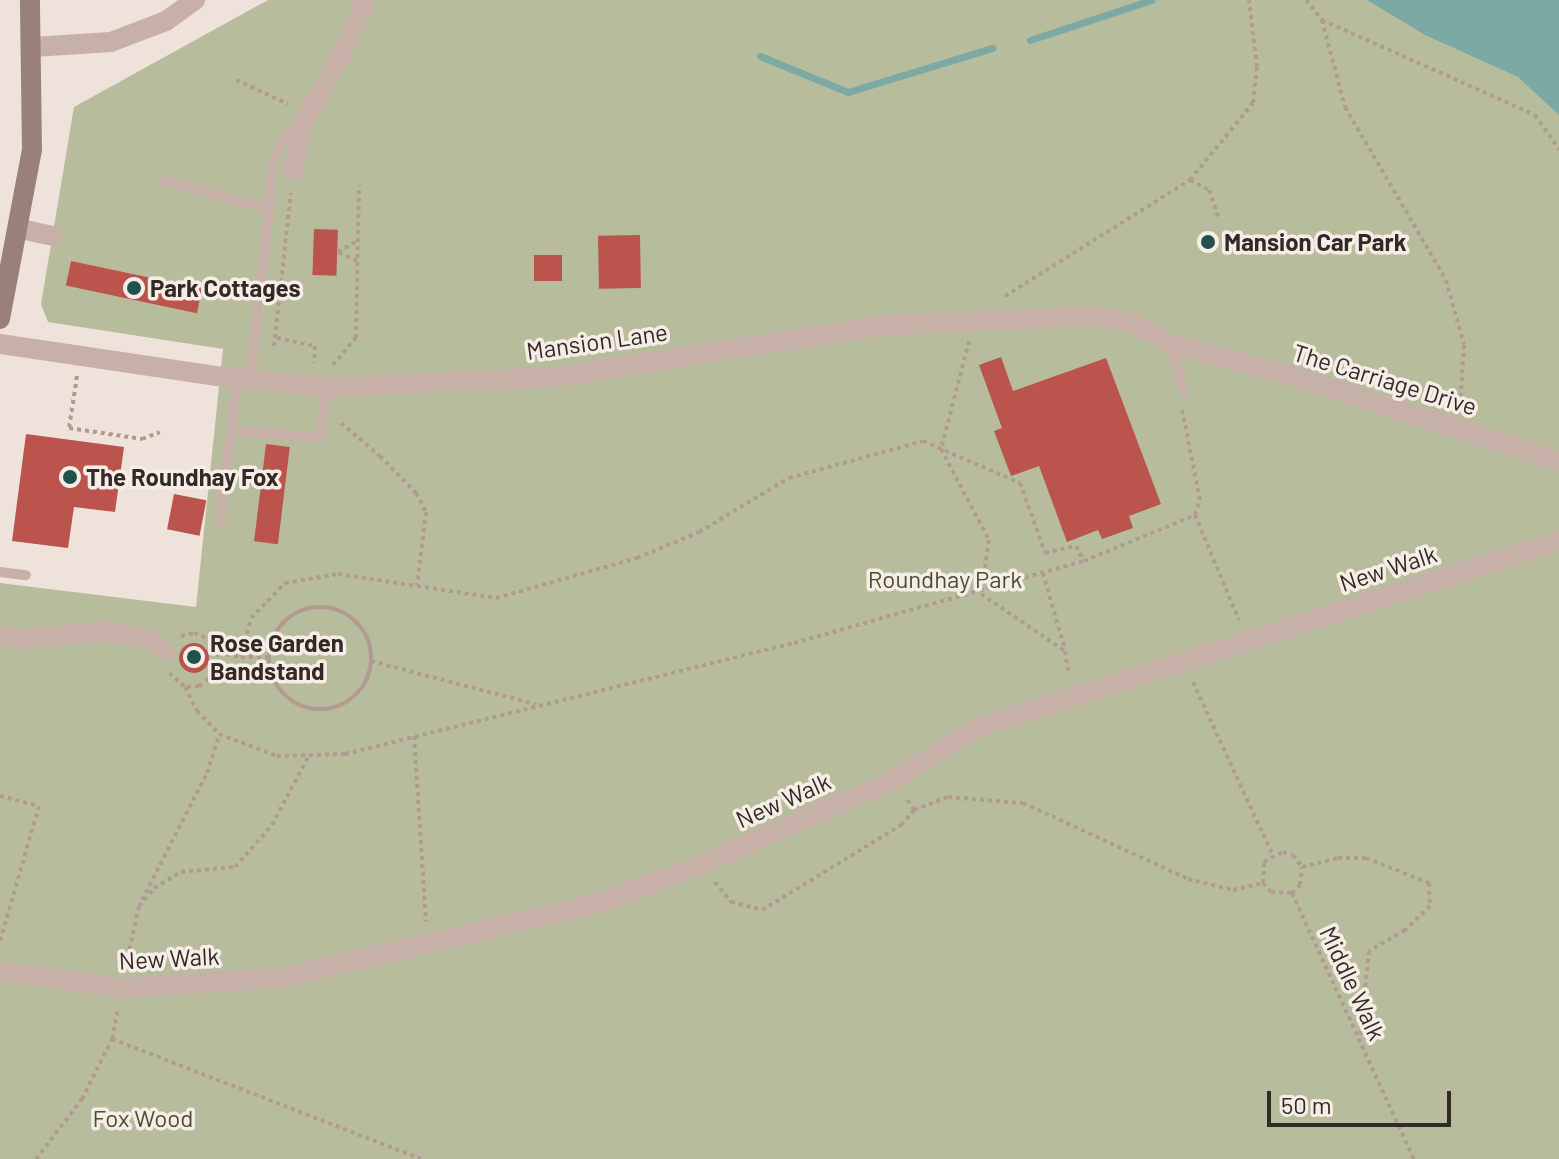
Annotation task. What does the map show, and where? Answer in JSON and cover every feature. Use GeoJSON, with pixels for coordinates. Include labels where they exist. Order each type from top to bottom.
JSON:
{"type":"FeatureCollection","features":[{"type":"Feature","properties":{"kind":"street"},"geometry":{"type":"LineString","coordinates":[[0,319],[20,229],[32,150],[30,0]]}},
{"type":"Feature","properties":{"kind":"street"},"geometry":{"type":"LineString","coordinates":[[33,47],[111,42],[166,21],[195,0]]}},
{"type":"Feature","properties":{"kind":"street"},"geometry":{"type":"LineString","coordinates":[[293,170],[305,119],[342,54],[365,0]]}},
{"type":"Feature","properties":{"kind":"street"},"geometry":{"type":"LineString","coordinates":[[20,229],[53,236]]}},
{"type":"Feature","properties":{"kind":"street","name":"Mansion Lane"},"geometry":{"type":"LineString","coordinates":[[0,344],[243,379],[323,387],[557,377],[831,332],[974,321],[1096,316],[1132,323],[1169,344],[1194,350]]}},
{"type":"Feature","properties":{"kind":"street","name":"The Carriage Drive"},"geometry":{"type":"LineString","coordinates":[[1194,350],[1559,461]]}},
{"type":"Feature","properties":{"kind":"street","name":"New Walk"},"geometry":{"type":"LineString","coordinates":[[0,971],[121,988],[281,978],[599,903],[700,865],[894,780],[977,728],[1559,541]]}},
{"type":"Feature","properties":{"kind":"street"},"geometry":{"type":"LineString","coordinates":[[0,635],[16,640],[103,631],[150,640],[165,651]]}},
{"type":"Feature","properties":{"kind":"lane"},"geometry":{"type":"LineString","coordinates":[[220,524],[231,430],[243,379],[269,209],[272,167],[283,139],[305,119]]}},
{"type":"Feature","properties":{"kind":"lane"},"geometry":{"type":"LineString","coordinates":[[165,181],[269,209]]}},
{"type":"Feature","properties":{"kind":"lane"},"geometry":{"type":"LineString","coordinates":[[1169,344],[1185,392]]}},
{"type":"Feature","properties":{"kind":"lane"},"geometry":{"type":"LineString","coordinates":[[231,430],[321,438],[323,387]]}},
{"type":"Feature","properties":{"kind":"lane"},"geometry":{"type":"LineString","coordinates":[[0,572],[26,575]]}},
{"type":"Feature","properties":{"kind":"path"},"geometry":{"type":"LineString","coordinates":[[981,594],[989,540],[941,449],[974,321],[1001,299],[1190,180],[1253,103],[1257,67],[1249,0]]}},
{"type":"Feature","properties":{"kind":"path"},"geometry":{"type":"LineString","coordinates":[[1306,0],[1322,20],[1345,107],[1446,280],[1464,345],[1459,429]]}},
{"type":"Feature","properties":{"kind":"path"},"geometry":{"type":"LineString","coordinates":[[1322,20],[1535,115],[1559,149]]}},
{"type":"Feature","properties":{"kind":"path"},"geometry":{"type":"LineString","coordinates":[[236,80],[288,103],[305,119]]}},
{"type":"Feature","properties":{"kind":"path"},"geometry":{"type":"LineString","coordinates":[[293,170],[277,338],[285,344],[315,346],[323,387]]}},
{"type":"Feature","properties":{"kind":"path"},"geometry":{"type":"LineString","coordinates":[[1190,180],[1209,190],[1218,216]]}},
{"type":"Feature","properties":{"kind":"path"},"geometry":{"type":"LineString","coordinates":[[323,387],[333,363],[356,338],[359,185]]}},
{"type":"Feature","properties":{"kind":"path"},"geometry":{"type":"LineString","coordinates":[[357,261],[338,252],[358,240]]}},
{"type":"Feature","properties":{"kind":"path"},"geometry":{"type":"LineString","coordinates":[[80,356],[69,428],[142,439],[160,432]]}},
{"type":"Feature","properties":{"kind":"path"},"geometry":{"type":"LineString","coordinates":[[1185,392],[1181,414],[1200,500],[1195,515],[1238,617]]}},
{"type":"Feature","properties":{"kind":"path"},"geometry":{"type":"LineString","coordinates":[[322,423],[354,430],[416,493],[426,512],[417,585]]}},
{"type":"Feature","properties":{"kind":"path"},"geometry":{"type":"LineString","coordinates":[[241,657],[251,618],[285,583],[338,574],[496,598],[637,558],[699,532],[789,478],[833,462],[923,441],[1020,483],[1045,553],[1076,546],[1084,561]]}},
{"type":"Feature","properties":{"kind":"path"},"geometry":{"type":"LineString","coordinates":[[185,687],[199,686],[215,674],[218,653],[209,639],[194,633],[175,638],[165,651],[169,676],[185,687],[197,711],[219,734],[277,756],[345,754],[981,594],[1084,561],[1195,515]]}},
{"type":"Feature","properties":{"kind":"path"},"geometry":{"type":"LineString","coordinates":[[1043,573],[1065,651],[1069,698]]}},
{"type":"Feature","properties":{"kind":"path"},"geometry":{"type":"LineString","coordinates":[[981,594],[1065,651]]}},
{"type":"Feature","properties":{"kind":"path"},"geometry":{"type":"LineString","coordinates":[[323,607],[337,610],[360,626],[371,661],[358,692],[333,708],[319,709],[304,707],[280,689],[270,657],[284,622],[309,608],[323,607]]}},
{"type":"Feature","properties":{"kind":"path"},"geometry":{"type":"LineString","coordinates":[[218,653],[270,657]]}},
{"type":"Feature","properties":{"kind":"path"},"geometry":{"type":"LineString","coordinates":[[371,661],[537,705]]}},
{"type":"Feature","properties":{"kind":"path"},"geometry":{"type":"LineString","coordinates":[[1185,662],[1272,854]]}},
{"type":"Feature","properties":{"kind":"path"},"geometry":{"type":"LineString","coordinates":[[36,1159],[82,1099],[112,1039],[139,906],[207,773],[219,734]]}},
{"type":"Feature","properties":{"kind":"path"},"geometry":{"type":"LineString","coordinates":[[414,735],[427,945]]}},
{"type":"Feature","properties":{"kind":"path"},"geometry":{"type":"LineString","coordinates":[[139,906],[154,888],[181,872],[235,867],[272,825],[309,755]]}},
{"type":"Feature","properties":{"kind":"path"},"geometry":{"type":"LineString","coordinates":[[894,780],[914,810]]}},
{"type":"Feature","properties":{"kind":"path"},"geometry":{"type":"LineString","coordinates":[[0,796],[39,806],[0,941]]}},
{"type":"Feature","properties":{"kind":"path"},"geometry":{"type":"LineString","coordinates":[[700,865],[731,902],[762,910],[901,825],[914,810],[948,797],[1023,803],[1188,879],[1233,890],[1263,883]]}},
{"type":"Feature","properties":{"kind":"path"},"geometry":{"type":"LineString","coordinates":[[1272,854],[1293,855],[1302,867],[1300,885],[1292,893],[1271,892],[1263,883],[1260,872],[1272,854]]}},
{"type":"Feature","properties":{"kind":"path"},"geometry":{"type":"LineString","coordinates":[[1302,867],[1338,858],[1366,858],[1429,883],[1430,906],[1405,930],[1369,951],[1360,1039]]}},
{"type":"Feature","properties":{"kind":"path","name":"Middle Walk"},"geometry":{"type":"LineString","coordinates":[[1292,893],[1414,1159]]}},
{"type":"Feature","properties":{"kind":"path"},"geometry":{"type":"LineString","coordinates":[[112,1039],[421,1159]]}},
{"type":"Feature","properties":{"kind":"green space","name":"Roundhay Park"},"geometry":{"type":"Polygon","coordinates":[[[268,0],[1559,0],[1559,1159],[0,1159],[0,583],[196,607],[223,349],[48,322],[41,304],[74,107],[268,0]]]}},
{"type":"Feature","properties":{"kind":"water"},"geometry":{"type":"Polygon","coordinates":[[[1367,0],[1559,0],[1559,115],[1518,77],[1425,35],[1367,0]]]}},
{"type":"Feature","properties":{"kind":"building"},"geometry":{"type":"Polygon","coordinates":[[[314,229],[338,230],[336,276],[312,275],[314,229]]]}},
{"type":"Feature","properties":{"kind":"building"},"geometry":{"type":"Polygon","coordinates":[[[640,235],[641,288],[599,289],[598,236],[640,235]]]}},
{"type":"Feature","properties":{"kind":"building"},"geometry":{"type":"Polygon","coordinates":[[[534,255],[562,255],[562,281],[534,281],[534,255]]]}},
{"type":"Feature","properties":{"kind":"building","name":"Park Cottages"},"geometry":{"type":"Polygon","coordinates":[[[71,261],[202,289],[197,313],[66,285],[71,261]]]}},
{"type":"Feature","properties":{"kind":"building"},"geometry":{"type":"Polygon","coordinates":[[[1001,357],[1013,391],[1106,358],[1161,504],[1129,516],[1133,528],[1102,539],[1098,530],[1067,542],[1039,466],[1011,476],[994,431],[1002,428],[979,365],[1001,357]]]}},
{"type":"Feature","properties":{"kind":"building","name":"The Roundhay Fox"},"geometry":{"type":"Polygon","coordinates":[[[26,434],[124,447],[115,512],[74,507],[68,548],[12,541],[26,434]]]}},
{"type":"Feature","properties":{"kind":"building"},"geometry":{"type":"Polygon","coordinates":[[[266,444],[290,447],[278,544],[254,541],[266,444]]]}},
{"type":"Feature","properties":{"kind":"building"},"geometry":{"type":"Polygon","coordinates":[[[174,494],[206,500],[200,536],[167,529],[174,494]]]}},
{"type":"Feature","properties":{"kind":"building","name":"Rose Garden Bandstand"},"geometry":{"type":"Polygon","coordinates":[[[194,643],[200,644],[208,652],[208,664],[200,672],[194,673],[188,672],[180,664],[179,658],[180,652],[188,644],[194,643]]]}},
{"type":"Feature","properties":{"kind":"waterway"},"geometry":{"type":"LineString","coordinates":[[1030,40],[1152,0]]}},
{"type":"Feature","properties":{"kind":"waterway"},"geometry":{"type":"LineString","coordinates":[[760,56],[848,92],[992,48]]}},
{"type":"Feature","properties":{"kind":"place","name":"Mansion Car Park"},"geometry":{"type":"Point","coordinates":[1208,242]}},
{"type":"Feature","properties":{"kind":"place","name":"Park Cottages"},"geometry":{"type":"Point","coordinates":[134,288]}},
{"type":"Feature","properties":{"kind":"place","name":"The Roundhay Fox"},"geometry":{"type":"Point","coordinates":[70,477]}},
{"type":"Feature","properties":{"kind":"place","name":"Rose Garden Bandstand"},"geometry":{"type":"Point","coordinates":[194,657]}},
{"type":"Feature","properties":{"kind":"park label","name":"Fox Wood"},"geometry":{"type":"Point","coordinates":[143,1118]}}]}
